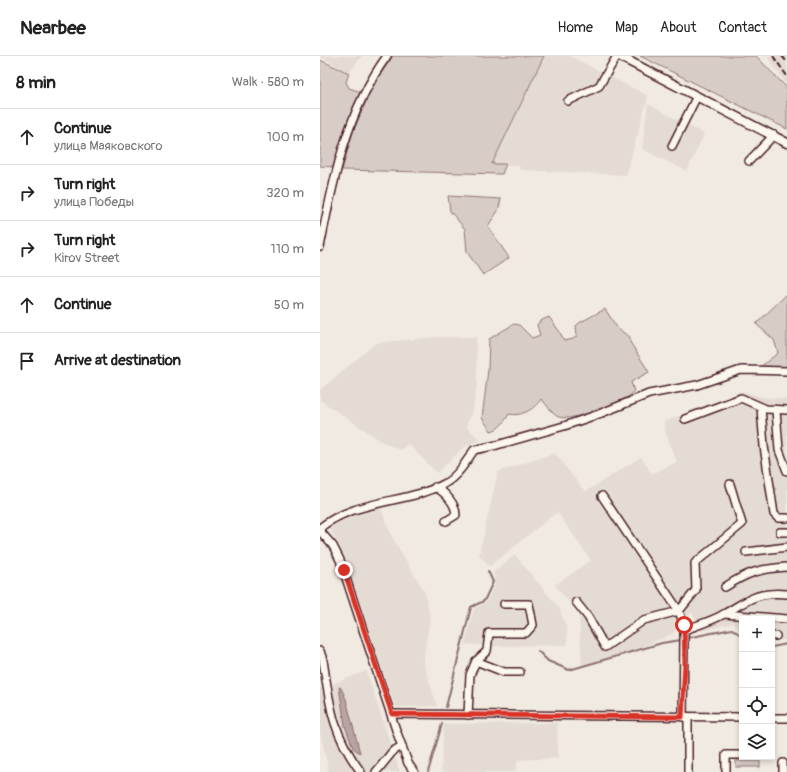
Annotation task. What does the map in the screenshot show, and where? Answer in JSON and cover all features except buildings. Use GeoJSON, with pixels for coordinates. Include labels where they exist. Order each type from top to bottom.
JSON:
{"type":"FeatureCollection","features":[{"type":"Feature","properties":{"kind":"main road"},"geometry":{"type":"LineString","coordinates":[[618,56],[787,142]]}},
{"type":"Feature","properties":{"kind":"street"},"geometry":{"type":"LineString","coordinates":[[320,247],[336,170],[346,136],[367,89],[387,56]]}},
{"type":"Feature","properties":{"kind":"street"},"geometry":{"type":"LineString","coordinates":[[568,101],[599,86],[618,56]]}},
{"type":"Feature","properties":{"kind":"street"},"geometry":{"type":"LineString","coordinates":[[672,146],[697,96]]}},
{"type":"Feature","properties":{"kind":"street"},"geometry":{"type":"LineString","coordinates":[[748,161],[774,135]]}},
{"type":"Feature","properties":{"kind":"street"},"geometry":{"type":"LineString","coordinates":[[414,772],[408,763],[402,746],[360,616],[340,560],[333,546],[320,529],[327,522],[367,506],[435,487],[450,480],[466,463],[474,450],[497,445],[571,423],[649,394],[697,385],[741,370],[787,371]]}},
{"type":"Feature","properties":{"kind":"street"},"geometry":{"type":"LineString","coordinates":[[685,419],[736,398],[747,400],[761,408],[787,410]]}},
{"type":"Feature","properties":{"kind":"street"},"geometry":{"type":"LineString","coordinates":[[761,408],[764,446],[774,514],[778,518],[787,518]]}},
{"type":"Feature","properties":{"kind":"street"},"geometry":{"type":"LineString","coordinates":[[776,410],[779,450],[787,471]]}},
{"type":"Feature","properties":{"kind":"street"},"geometry":{"type":"LineString","coordinates":[[576,602],[588,617],[605,647],[644,620],[679,611],[696,590],[695,563],[742,524],[730,484]]}},
{"type":"Feature","properties":{"kind":"street"},"geometry":{"type":"LineString","coordinates":[[435,487],[448,496],[456,512],[456,516],[453,519],[446,521]]}},
{"type":"Feature","properties":{"kind":"street"},"geometry":{"type":"LineString","coordinates":[[602,496],[679,611],[684,628],[685,717],[688,772]]}},
{"type":"Feature","properties":{"kind":"street"},"geometry":{"type":"LineString","coordinates":[[746,552],[787,547]]}},
{"type":"Feature","properties":{"kind":"street"},"geometry":{"type":"LineString","coordinates":[[725,587],[744,574],[787,567]]}},
{"type":"Feature","properties":{"kind":"street"},"geometry":{"type":"LineString","coordinates":[[684,628],[723,614],[755,596],[769,593],[787,594]]}},
{"type":"Feature","properties":{"kind":"street"},"geometry":{"type":"LineString","coordinates":[[468,715],[470,675],[476,661],[487,651],[489,633],[526,633],[532,625],[529,604],[504,604]]}},
{"type":"Feature","properties":{"kind":"street"},"geometry":{"type":"LineString","coordinates":[[723,614],[739,619]]}},
{"type":"Feature","properties":{"kind":"street"},"geometry":{"type":"LineString","coordinates":[[775,619],[787,619]]}},
{"type":"Feature","properties":{"kind":"street"},"geometry":{"type":"LineString","coordinates":[[320,651],[324,660],[335,726],[339,737],[361,772]]}},
{"type":"Feature","properties":{"kind":"street"},"geometry":{"type":"LineString","coordinates":[[476,661],[504,672],[520,672]]}},
{"type":"Feature","properties":{"kind":"street"},"geometry":{"type":"LineString","coordinates":[[392,714],[739,717]]}},
{"type":"Feature","properties":{"kind":"street"},"geometry":{"type":"LineString","coordinates":[[775,718],[787,718]]}},
{"type":"Feature","properties":{"kind":"street"},"geometry":{"type":"LineString","coordinates":[[376,772],[393,751],[402,746]]}},
{"type":"Feature","properties":{"kind":"street"},"geometry":{"type":"LineString","coordinates":[[726,772],[726,755],[739,755]]}},
{"type":"Feature","properties":{"kind":"street"},"geometry":{"type":"LineString","coordinates":[[783,763],[783,772]]}},
{"type":"Feature","properties":{"kind":"shaded area"},"geometry":{"type":"Polygon","coordinates":[[[320,56],[362,56],[349,73],[320,56]]]}},
{"type":"Feature","properties":{"kind":"shaded area"},"geometry":{"type":"Polygon","coordinates":[[[393,56],[544,56],[492,164],[506,164],[502,174],[342,170],[353,132],[373,85],[393,56]]]}},
{"type":"Feature","properties":{"kind":"shaded area"},"geometry":{"type":"Polygon","coordinates":[[[544,56],[570,56],[648,96],[626,175],[520,170],[519,165],[492,164],[544,56]]]}},
{"type":"Feature","properties":{"kind":"shaded area"},"geometry":{"type":"Polygon","coordinates":[[[640,56],[756,56],[787,88],[787,129],[640,56]]]}},
{"type":"Feature","properties":{"kind":"shaded area"},"geometry":{"type":"Polygon","coordinates":[[[767,56],[787,56],[787,85],[777,71],[767,56]]]}},
{"type":"Feature","properties":{"kind":"shaded area"},"geometry":{"type":"Polygon","coordinates":[[[320,60],[349,73],[346,82],[349,88],[361,92],[345,129],[333,167],[320,166],[320,60]]]}},
{"type":"Feature","properties":{"kind":"shaded area"},"geometry":{"type":"Polygon","coordinates":[[[648,104],[704,134],[687,171],[642,149],[648,104]]]}},
{"type":"Feature","properties":{"kind":"shaded area"},"geometry":{"type":"Polygon","coordinates":[[[448,196],[501,199],[498,211],[488,226],[509,258],[483,275],[467,252],[465,229],[450,211],[448,196]]]}},
{"type":"Feature","properties":{"kind":"shaded area"},"geometry":{"type":"Polygon","coordinates":[[[787,294],[787,370],[760,367],[778,353],[774,340],[756,324],[787,294]]]}},
{"type":"Feature","properties":{"kind":"shaded area"},"geometry":{"type":"Polygon","coordinates":[[[605,309],[618,329],[630,337],[630,342],[649,372],[631,382],[634,391],[631,395],[616,403],[595,411],[566,418],[556,416],[541,399],[535,406],[523,413],[514,415],[509,414],[499,427],[491,431],[482,418],[488,370],[489,339],[514,324],[519,325],[532,338],[540,335],[537,325],[540,321],[549,317],[560,332],[564,341],[573,339],[577,336],[576,326],[579,323],[605,309]]]}},
{"type":"Feature","properties":{"kind":"shaded area"},"geometry":{"type":"Polygon","coordinates":[[[435,337],[476,337],[477,384],[473,409],[466,426],[480,440],[465,446],[437,473],[408,444],[400,450],[381,441],[320,400],[320,390],[376,343],[435,337]]]}},
{"type":"Feature","properties":{"kind":"shaded area"},"geometry":{"type":"Polygon","coordinates":[[[742,391],[762,397],[787,399],[787,640],[775,641],[775,616],[739,616],[739,629],[733,623],[701,631],[692,612],[672,634],[633,651],[582,667],[579,614],[555,585],[591,560],[557,512],[490,566],[479,555],[498,472],[555,453],[585,492],[641,457],[652,474],[677,462],[666,434],[664,422],[742,391]]]}},
{"type":"Feature","properties":{"kind":"shaded area"},"geometry":{"type":"Polygon","coordinates":[[[380,507],[393,539],[425,593],[430,617],[423,661],[437,706],[395,707],[344,555],[328,525],[380,507]]]}},
{"type":"Feature","properties":{"kind":"shaded area"},"geometry":{"type":"Polygon","coordinates":[[[515,555],[559,608],[567,629],[567,645],[491,646],[465,644],[474,609],[486,603],[495,585],[494,572],[515,555]]]}},
{"type":"Feature","properties":{"kind":"shaded area"},"geometry":{"type":"Polygon","coordinates":[[[366,671],[400,772],[329,772],[320,732],[320,689],[366,671]]]}},
{"type":"Feature","properties":{"kind":"shaded area"},"geometry":{"type":"Polygon","coordinates":[[[339,687],[341,688],[346,699],[360,753],[353,748],[345,726],[339,687]]]}},
{"type":"Feature","properties":{"kind":"shaded area"},"geometry":{"type":"Polygon","coordinates":[[[557,723],[558,758],[518,760],[515,772],[441,772],[444,724],[557,723]]]}},
{"type":"Feature","properties":{"kind":"shaded area"},"geometry":{"type":"Polygon","coordinates":[[[736,761],[760,761],[760,767],[736,767],[736,761]]]}},
{"type":"Feature","properties":{"kind":"waterway"},"geometry":{"type":"LineString","coordinates":[[446,707],[471,607],[484,601],[493,582],[488,571]]}},
{"type":"Feature","properties":{"kind":"waterway"},"geometry":{"type":"LineString","coordinates":[[687,638],[732,629],[739,634]]}},
{"type":"Feature","properties":{"kind":"waterway"},"geometry":{"type":"LineString","coordinates":[[538,651],[548,661],[569,670],[662,643],[681,640]]}},
{"type":"Feature","properties":{"kind":"waterway"},"geometry":{"type":"LineString","coordinates":[[775,646],[787,644]]}},
{"type":"Feature","properties":{"kind":"waterway"},"geometry":{"type":"LineString","coordinates":[[428,772],[442,724]]}},
{"type":"Feature","properties":{"kind":"railway"},"geometry":{"type":"LineString","coordinates":[[773,56],[787,76]]}},
{"type":"Feature","properties":{"kind":"railway"},"geometry":{"type":"LineString","coordinates":[[782,56],[787,62]]}},
{"type":"Feature","properties":{"kind":"route"},"geometry":{"type":"LineString","coordinates":[[344,570],[392,714],[682,717],[685,664],[684,625]]}}]}
